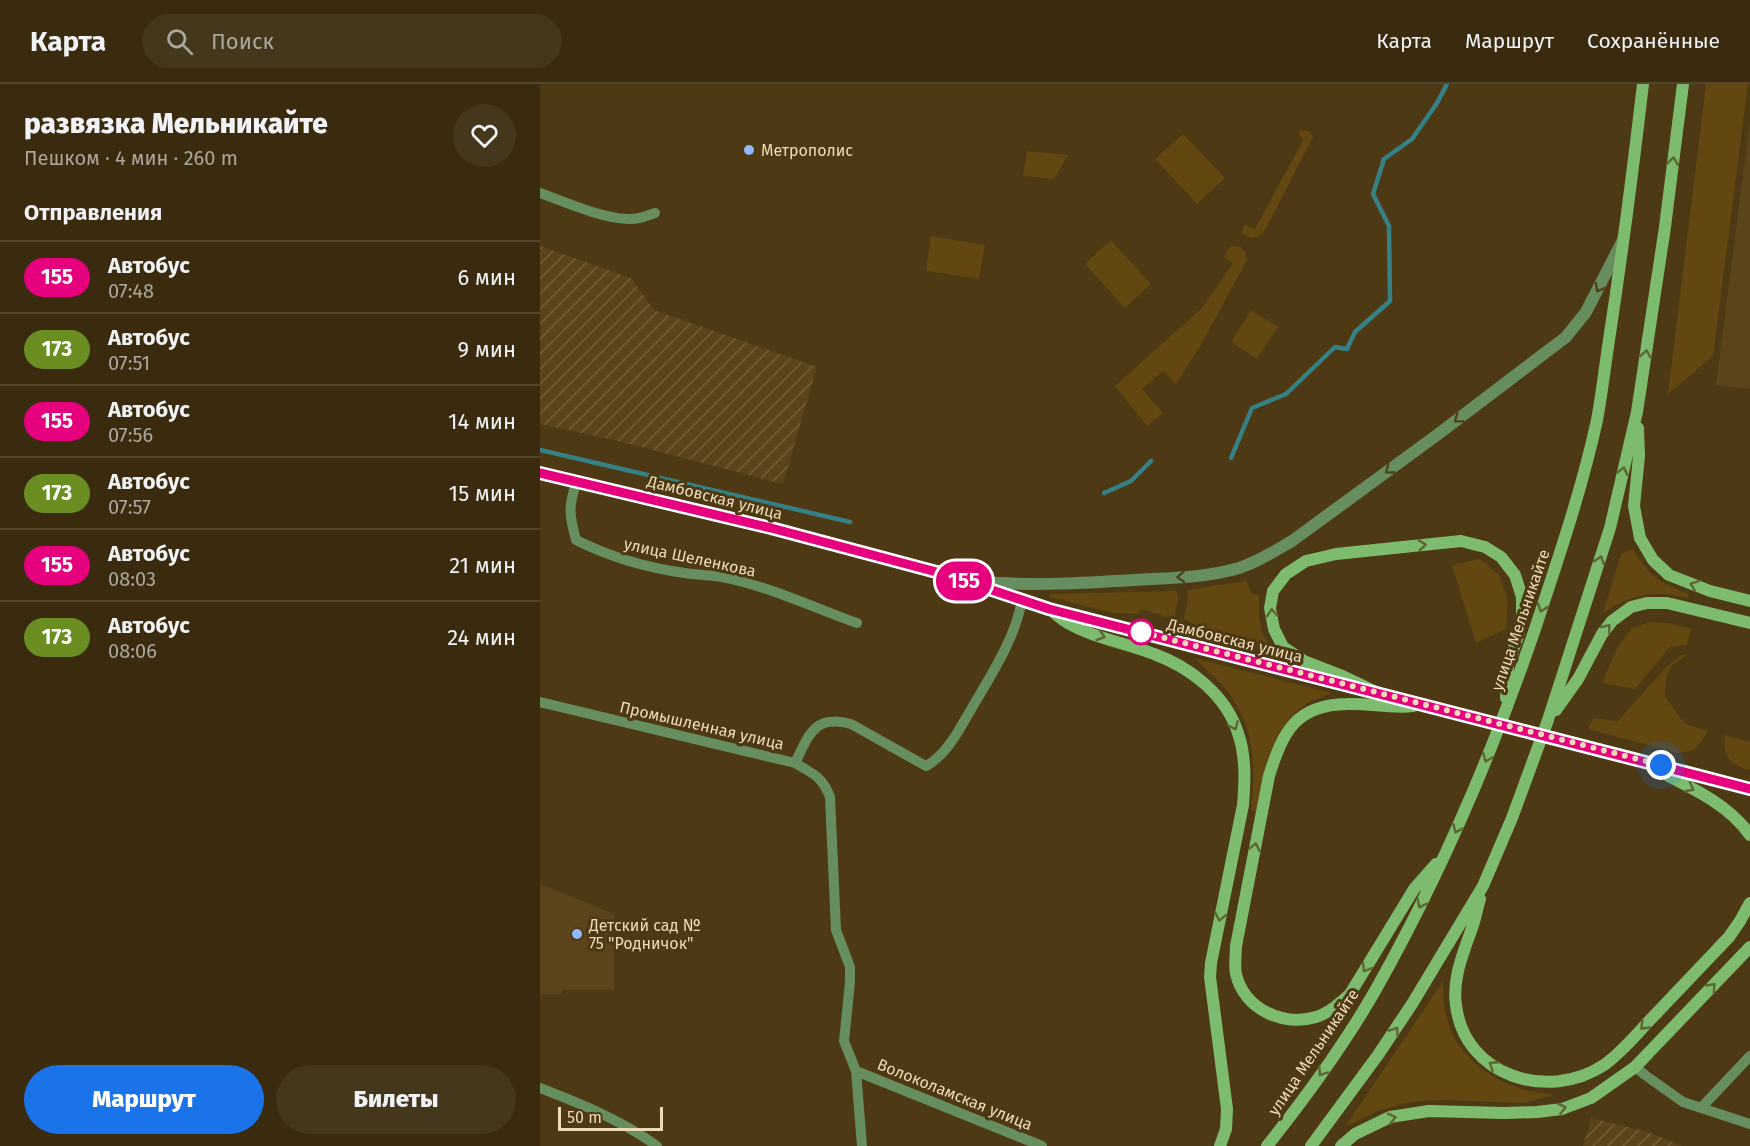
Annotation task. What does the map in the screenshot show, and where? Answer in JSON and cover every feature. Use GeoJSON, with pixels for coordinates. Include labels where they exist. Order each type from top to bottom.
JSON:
{"type":"FeatureCollection","features":[{"type":"Feature","properties":{"kind":"main road","name":"улица Мельникайте"},"geometry":{"type":"LineString","coordinates":[[1267,1146],[1302,1101],[1374,992],[1447,852],[1523,664],[1568,533],[1597,419],[1625,236],[1643,84]]}},
{"type":"Feature","properties":{"kind":"main road"},"geometry":{"type":"LineString","coordinates":[[1311,1146],[1378,1055],[1412,1004],[1483,886],[1512,818],[1548,720],[1610,528],[1637,412],[1665,228],[1683,84]]}},
{"type":"Feature","properties":{"kind":"main road"},"geometry":{"type":"LineString","coordinates":[[1637,412],[1639,456],[1634,506],[1640,538],[1653,560],[1669,575],[1710,591],[1750,601]]}},
{"type":"Feature","properties":{"kind":"main road"},"geometry":{"type":"LineString","coordinates":[[1378,693],[1304,661],[1283,647],[1274,630],[1270,608],[1273,591],[1286,574],[1306,561],[1336,554],[1461,541],[1485,547],[1501,557],[1515,574],[1522,597],[1520,625],[1508,664],[1505,712]]}},
{"type":"Feature","properties":{"kind":"main road"},"geometry":{"type":"LineString","coordinates":[[1548,720],[1578,679],[1602,634],[1612,621],[1631,607],[1647,603],[1667,603],[1750,623]]}},
{"type":"Feature","properties":{"kind":"main road"},"geometry":{"type":"LineString","coordinates":[[1049,609],[1067,622],[1089,632],[1156,654],[1181,666],[1200,679],[1212,691],[1227,710],[1238,731],[1245,781],[1243,805],[1210,977],[1227,1109],[1226,1129],[1220,1146]]}},
{"type":"Feature","properties":{"kind":"main road","name":"Дамбовская улица"},"geometry":{"type":"LineString","coordinates":[[1378,693],[1750,789]]}},
{"type":"Feature","properties":{"kind":"main road"},"geometry":{"type":"LineString","coordinates":[[1425,705],[1403,707],[1347,704],[1318,708],[1298,718],[1287,732],[1276,753],[1269,776],[1236,946],[1236,973],[1246,996],[1267,1014],[1296,1021],[1317,1017],[1335,1007],[1350,994],[1414,889],[1447,852]]}},
{"type":"Feature","properties":{"kind":"main road"},"geometry":{"type":"LineString","coordinates":[[1639,760],[1714,800],[1740,821],[1750,835]]}},
{"type":"Feature","properties":{"kind":"main road"},"geometry":{"type":"LineString","coordinates":[[1730,783],[1750,782]]}},
{"type":"Feature","properties":{"kind":"main road"},"geometry":{"type":"LineString","coordinates":[[1483,886],[1456,978],[1459,1022],[1485,1062],[1510,1076],[1539,1083],[1569,1080],[1604,1065],[1729,938],[1750,903]]}},
{"type":"Feature","properties":{"kind":"main road"},"geometry":{"type":"LineString","coordinates":[[1341,1146],[1355,1134],[1390,1117],[1429,1111],[1537,1112],[1562,1109],[1591,1098],[1635,1067],[1750,947]]}},
{"type":"Feature","properties":{"kind":"street"},"geometry":{"type":"LineString","coordinates":[[540,193],[612,217],[636,219],[655,213]]}},
{"type":"Feature","properties":{"kind":"street"},"geometry":{"type":"LineString","coordinates":[[961,579],[1019,585],[1194,577],[1239,568],[1269,555],[1292,541],[1437,435],[1566,337],[1586,312],[1625,236]]}},
{"type":"Feature","properties":{"kind":"street","name":"Дамбовская улица"},"geometry":{"type":"LineString","coordinates":[[540,473],[771,528],[961,579],[1049,609],[1378,693]]}},
{"type":"Feature","properties":{"kind":"street","name":"улица Шеленкова"},"geometry":{"type":"LineString","coordinates":[[577,480],[569,503],[576,540],[598,552],[688,574],[722,577],[764,589],[857,623]]}},
{"type":"Feature","properties":{"kind":"street","name":"Промышленная улица"},"geometry":{"type":"LineString","coordinates":[[540,702],[795,763],[811,731],[822,724],[837,720],[851,724],[926,766],[938,758],[973,706],[1000,658],[1019,616],[1022,600]]}},
{"type":"Feature","properties":{"kind":"street"},"geometry":{"type":"LineString","coordinates":[[795,763],[825,783],[830,797],[836,930],[850,967],[844,1041],[856,1071],[862,1146]]}},
{"type":"Feature","properties":{"kind":"street"},"geometry":{"type":"LineString","coordinates":[[1701,1108],[1750,1056]]}},
{"type":"Feature","properties":{"kind":"street"},"geometry":{"type":"LineString","coordinates":[[1635,1067],[1683,1102],[1750,1124]]}},
{"type":"Feature","properties":{"kind":"street","name":"Волоколамская улица"},"geometry":{"type":"LineString","coordinates":[[856,1071],[1042,1146]]}},
{"type":"Feature","properties":{"kind":"street"},"geometry":{"type":"LineString","coordinates":[[540,1088],[575,1101],[626,1126],[657,1146]]}},
{"type":"Feature","properties":{"kind":"shaded area"},"geometry":{"type":"Polygon","coordinates":[[[1706,84],[1748,84],[1713,356],[1668,394],[1706,84]]]}},
{"type":"Feature","properties":{"kind":"shaded area"},"geometry":{"type":"Polygon","coordinates":[[[1750,121],[1750,389],[1716,385],[1750,121]]]}},
{"type":"Feature","properties":{"kind":"shaded area"},"geometry":{"type":"Polygon","coordinates":[[[1308,131],[1313,137],[1264,232],[1255,237],[1244,235],[1241,233],[1245,224],[1255,229],[1303,140],[1298,132],[1308,131]]]}},
{"type":"Feature","properties":{"kind":"shaded area"},"geometry":{"type":"Polygon","coordinates":[[[1183,134],[1225,178],[1197,204],[1155,159],[1183,134]]]}},
{"type":"Feature","properties":{"kind":"shaded area"},"geometry":{"type":"Polygon","coordinates":[[[1027,151],[1068,155],[1054,179],[1023,176],[1027,151]]]}},
{"type":"Feature","properties":{"kind":"shaded area"},"geometry":{"type":"Polygon","coordinates":[[[931,236],[985,245],[979,279],[926,271],[931,236]]]}},
{"type":"Feature","properties":{"kind":"shaded area"},"geometry":{"type":"Polygon","coordinates":[[[1111,240],[1151,284],[1125,308],[1085,264],[1111,240]]]}},
{"type":"Feature","properties":{"kind":"shaded area"},"geometry":{"type":"Polygon","coordinates":[[[540,246],[631,278],[654,310],[817,367],[783,484],[618,441],[540,424],[540,246]]]}},
{"type":"Feature","properties":{"kind":"shaded area"},"geometry":{"type":"Polygon","coordinates":[[[1241,247],[1247,260],[1201,345],[1176,384],[1163,371],[1142,389],[1163,413],[1147,426],[1115,386],[1202,308],[1233,263],[1224,257],[1228,248],[1241,247]]]}},
{"type":"Feature","properties":{"kind":"shaded area"},"geometry":{"type":"Polygon","coordinates":[[[1251,310],[1278,327],[1257,359],[1231,342],[1251,310]]]}},
{"type":"Feature","properties":{"kind":"shaded area"},"geometry":{"type":"Polygon","coordinates":[[[1633,549],[1644,566],[1656,578],[1689,594],[1688,598],[1664,594],[1644,595],[1603,613],[1621,554],[1633,549]]]}},
{"type":"Feature","properties":{"kind":"shaded area"},"geometry":{"type":"Polygon","coordinates":[[[1480,559],[1500,576],[1508,601],[1506,629],[1476,643],[1452,565],[1480,559]]]}},
{"type":"Feature","properties":{"kind":"shaded area"},"geometry":{"type":"Polygon","coordinates":[[[1246,581],[1252,594],[1259,595],[1260,624],[1274,651],[1213,634],[1184,619],[1188,598],[1187,590],[1246,581]]]}},
{"type":"Feature","properties":{"kind":"shaded area"},"geometry":{"type":"Polygon","coordinates":[[[1177,591],[1178,600],[1174,619],[1141,609],[1139,614],[1113,613],[1049,597],[1050,594],[1177,591]]]}},
{"type":"Feature","properties":{"kind":"shaded area"},"geometry":{"type":"Polygon","coordinates":[[[1649,622],[1668,623],[1691,629],[1687,645],[1670,647],[1635,689],[1602,683],[1617,648],[1632,628],[1649,622]]]}},
{"type":"Feature","properties":{"kind":"shaded area"},"geometry":{"type":"Polygon","coordinates":[[[1689,654],[1672,665],[1666,678],[1665,697],[1685,724],[1708,731],[1696,747],[1677,753],[1588,729],[1593,718],[1618,721],[1666,667],[1681,655],[1689,654]]]}},
{"type":"Feature","properties":{"kind":"shaded area"},"geometry":{"type":"Polygon","coordinates":[[[1194,658],[1332,693],[1306,704],[1284,725],[1266,767],[1256,812],[1251,810],[1253,761],[1242,715],[1224,687],[1194,658]]]}},
{"type":"Feature","properties":{"kind":"shaded area"},"geometry":{"type":"Polygon","coordinates":[[[1725,735],[1750,742],[1750,770],[1737,765],[1726,754],[1725,735]]]}},
{"type":"Feature","properties":{"kind":"shaded area","name":"Детский сад № 75 \"Родничок\""},"geometry":{"type":"Polygon","coordinates":[[[540,886],[546,886],[614,914],[614,990],[564,990],[561,994],[540,994],[540,886]]]}},
{"type":"Feature","properties":{"kind":"shaded area"},"geometry":{"type":"Polygon","coordinates":[[[1443,981],[1444,1006],[1450,1028],[1464,1052],[1496,1078],[1526,1090],[1554,1095],[1524,1103],[1440,1100],[1411,1102],[1377,1111],[1345,1127],[1443,981]]]}},
{"type":"Feature","properties":{"kind":"shaded area"},"geometry":{"type":"Polygon","coordinates":[[[1591,1118],[1648,1132],[1682,1146],[1583,1146],[1591,1118]]]}},
{"type":"Feature","properties":{"kind":"waterway"},"geometry":{"type":"LineString","coordinates":[[1231,458],[1252,408],[1286,394],[1335,347],[1347,349],[1355,332],[1390,301],[1389,226],[1373,194],[1384,159],[1412,139],[1447,84]]}},
{"type":"Feature","properties":{"kind":"waterway"},"geometry":{"type":"LineString","coordinates":[[540,450],[850,522]]}},
{"type":"Feature","properties":{"kind":"waterway"},"geometry":{"type":"LineString","coordinates":[[1104,493],[1131,481],[1151,461]]}},
{"type":"Feature","properties":{"kind":"bus line","name":"155"},"geometry":{"type":"LineString","coordinates":[[540,473],[771,528],[944,574],[1049,609],[1750,789]]}},
{"type":"Feature","properties":{"kind":"place","name":"Метрополис"},"geometry":{"type":"Point","coordinates":[749,150]}},
{"type":"Feature","properties":{"kind":"place","name":"Детский сад № 75 \"Родничок\""},"geometry":{"type":"Point","coordinates":[577,934]}},
{"type":"Feature","properties":{"kind":"route"},"geometry":{"type":"LineString","coordinates":[[1141,632],[1137,631],[1661,765]]}}]}
